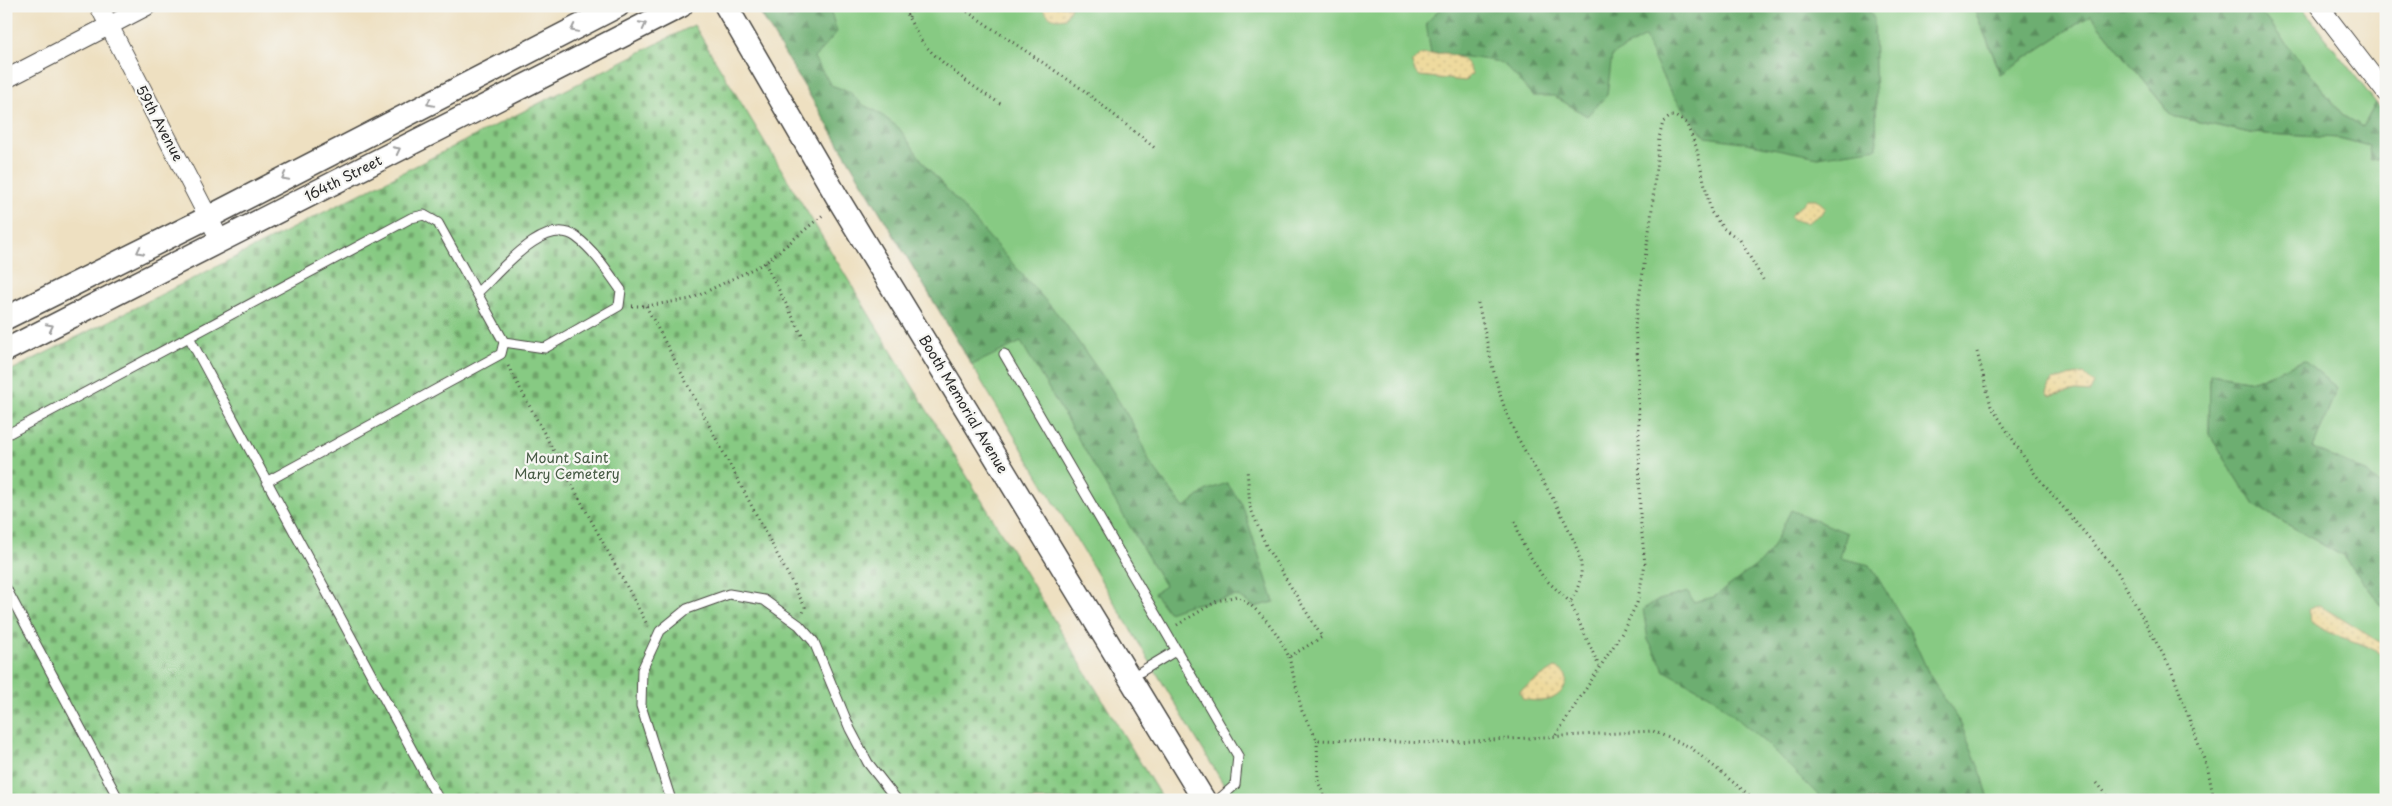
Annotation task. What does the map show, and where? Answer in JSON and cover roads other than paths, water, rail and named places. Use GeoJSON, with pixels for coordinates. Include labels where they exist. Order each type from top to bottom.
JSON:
{"type":"FeatureCollection","features":[{"type":"Feature","properties":{"kind":"street","name":"59th Avenue"},"geometry":{"type":"LineString","coordinates":[[99,6],[220,240]]}},
{"type":"Feature","properties":{"kind":"street"},"geometry":{"type":"LineString","coordinates":[[6,78],[147,6]]}},
{"type":"Feature","properties":{"kind":"street","name":"164th Street"},"geometry":{"type":"LineString","coordinates":[[6,318],[209,217],[618,6]]}},
{"type":"Feature","properties":{"kind":"street","name":"164th Street"},"geometry":{"type":"LineString","coordinates":[[6,350],[680,6]]}},
{"type":"Feature","properties":{"kind":"street","name":"Booth Memorial Avenue"},"geometry":{"type":"LineString","coordinates":[[726,6],[837,196],[1204,800]]}},
{"type":"Feature","properties":{"kind":"street"},"geometry":{"type":"LineString","coordinates":[[2319,6],[2386,92]]}},
{"type":"Feature","properties":{"kind":"lane"},"geometry":{"type":"LineString","coordinates":[[6,435],[411,218],[424,215],[438,223],[504,342],[501,354],[268,481]]}},
{"type":"Feature","properties":{"kind":"lane"},"geometry":{"type":"LineString","coordinates":[[477,293],[532,241],[550,232],[562,232],[575,236],[601,262],[621,290],[619,306],[545,348],[504,342]]}},
{"type":"Feature","properties":{"kind":"lane"},"geometry":{"type":"LineString","coordinates":[[189,337],[439,800]]}},
{"type":"Feature","properties":{"kind":"lane"},"geometry":{"type":"LineString","coordinates":[[1004,354],[1238,756],[1235,785],[1218,800]]}},
{"type":"Feature","properties":{"kind":"lane"},"geometry":{"type":"LineString","coordinates":[[6,588],[119,800]]}},
{"type":"Feature","properties":{"kind":"lane"},"geometry":{"type":"LineString","coordinates":[[670,800],[641,706],[642,670],[660,632],[687,608],[729,594],[764,600],[799,625],[814,642],[850,728],[868,763],[898,800]]}},
{"type":"Feature","properties":{"kind":"lane"},"geometry":{"type":"LineString","coordinates":[[1130,678],[1177,650]]}},
{"type":"Feature","properties":{"kind":"park label","name":"Mount Saint Mary Cemetery"},"geometry":{"type":"Point","coordinates":[567,466]}}]}
